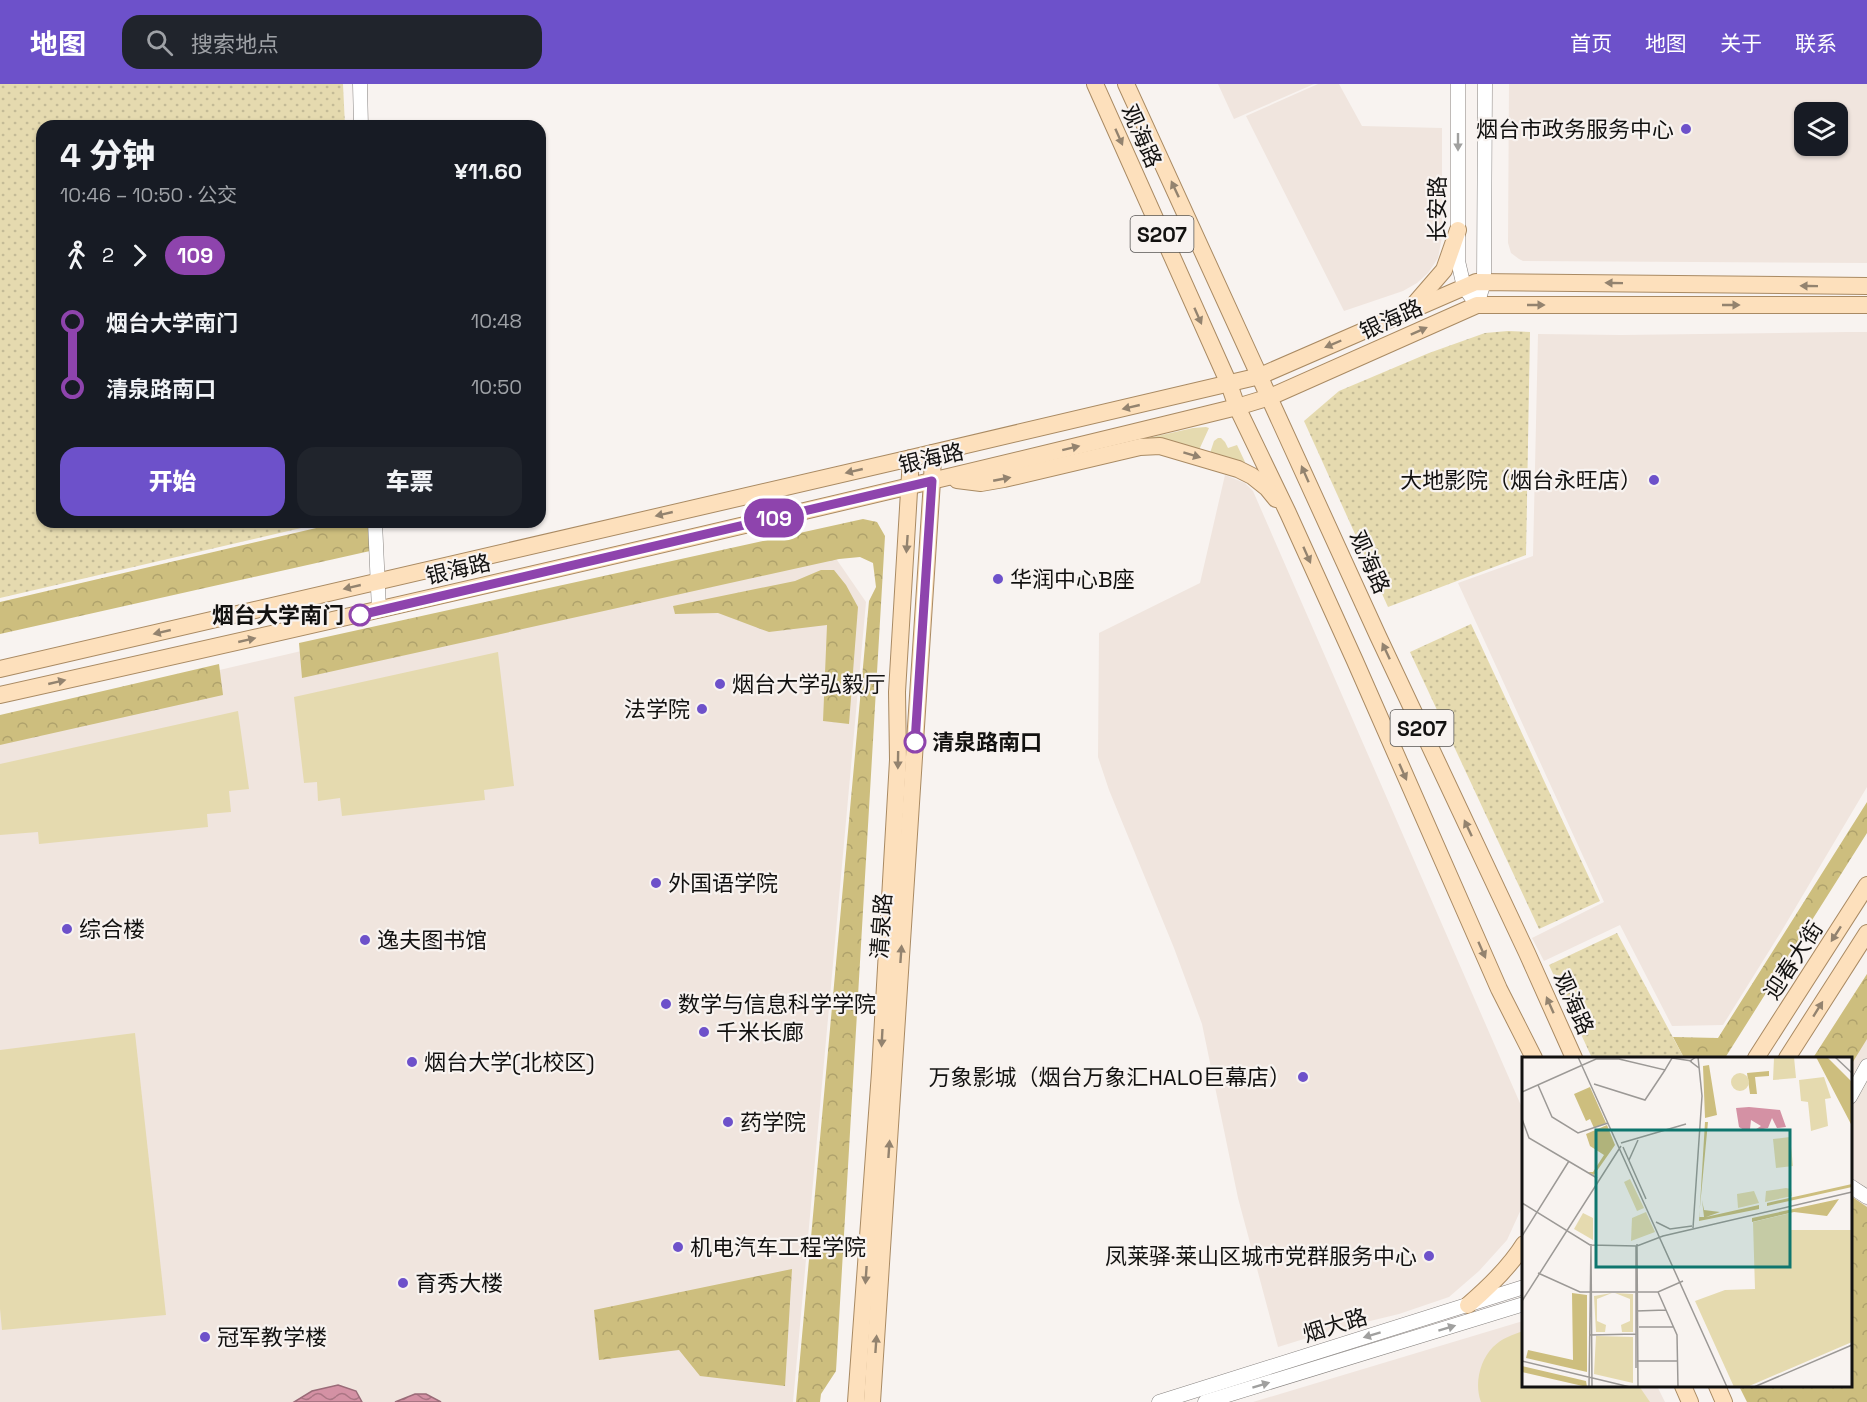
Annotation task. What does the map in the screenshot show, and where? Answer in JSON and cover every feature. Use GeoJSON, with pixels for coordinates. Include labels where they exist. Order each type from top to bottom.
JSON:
{"type":"FeatureCollection","features":[{"type":"Feature","properties":{"kind":"main road","name":"观海路"},"geometry":{"type":"LineString","coordinates":[[1095,84],[1237,407],[1288,513],[1499,989],[1533,1057]]}},
{"type":"Feature","properties":{"kind":"main road","name":"观海路"},"geometry":{"type":"LineString","coordinates":[[1126,84],[1573,1057]]}},
{"type":"Feature","properties":{"kind":"main road"},"geometry":{"type":"LineString","coordinates":[[1409,311],[1444,270],[1458,230]]}},
{"type":"Feature","properties":{"kind":"main road"},"geometry":{"type":"LineString","coordinates":[[1842,286],[1867,278]]}},
{"type":"Feature","properties":{"kind":"main road","name":"银海路"},"geometry":{"type":"LineString","coordinates":[[0,669],[1260,376],[1476,282],[1867,286]]}},
{"type":"Feature","properties":{"kind":"main road","name":"银海路"},"geometry":{"type":"LineString","coordinates":[[0,695],[379,610],[938,480],[1237,407],[1270,397],[1477,305],[1867,305]]}},
{"type":"Feature","properties":{"kind":"main road"},"geometry":{"type":"LineString","coordinates":[[938,480],[981,483],[1140,447],[1160,446],[1238,469],[1252,476],[1267,488],[1288,513]]}},
{"type":"Feature","properties":{"kind":"main road","name":"清泉路"},"geometry":{"type":"LineString","coordinates":[[872,1402],[938,480],[933,453]]}},
{"type":"Feature","properties":{"kind":"main road","name":"清泉路"},"geometry":{"type":"LineString","coordinates":[[856,1402],[880,1072],[898,760],[897,692],[912,458]]}},
{"type":"Feature","properties":{"kind":"main road","name":"迎春大街"},"geometry":{"type":"LineString","coordinates":[[1757,1057],[1867,885]]}},
{"type":"Feature","properties":{"kind":"main road"},"geometry":{"type":"LineString","coordinates":[[1788,1057],[1866,936]]}},
{"type":"Feature","properties":{"kind":"main road"},"geometry":{"type":"LineString","coordinates":[[1468,1305],[1493,1283],[1522,1247]]}},
{"type":"Feature","properties":{"kind":"main road"},"geometry":{"type":"LineString","coordinates":[[1683,1387],[1690,1402]]}},
{"type":"Feature","properties":{"kind":"main road"},"geometry":{"type":"LineString","coordinates":[[1717,1387],[1724,1402]]}},
{"type":"Feature","properties":{"kind":"street"},"geometry":{"type":"LineString","coordinates":[[360,84],[361,120]]}},
{"type":"Feature","properties":{"kind":"street","name":"长安路"},"geometry":{"type":"LineString","coordinates":[[1458,84],[1458,261],[1464,287],[1477,305]]}},
{"type":"Feature","properties":{"kind":"street"},"geometry":{"type":"LineString","coordinates":[[1477,305],[1484,282],[1485,84]]}},
{"type":"Feature","properties":{"kind":"street"},"geometry":{"type":"LineString","coordinates":[[1458,210],[1484,209]]}},
{"type":"Feature","properties":{"kind":"street"},"geometry":{"type":"LineString","coordinates":[[375,528],[379,610]]}},
{"type":"Feature","properties":{"kind":"street"},"geometry":{"type":"LineString","coordinates":[[1852,1094],[1867,1066]]}},
{"type":"Feature","properties":{"kind":"street"},"geometry":{"type":"LineString","coordinates":[[1852,1187],[1867,1197]]}},
{"type":"Feature","properties":{"kind":"street","name":"烟大路"},"geometry":{"type":"LineString","coordinates":[[1159,1402],[1522,1288]]}},
{"type":"Feature","properties":{"kind":"street","name":"烟大路"},"geometry":{"type":"LineString","coordinates":[[1205,1402],[1522,1305]]}},
{"type":"Feature","properties":{"kind":"shaded area"},"geometry":{"type":"Polygon","coordinates":[[[0,84],[343,84],[345,120],[36,120],[36,528],[301,528],[0,598],[0,84]]]}},
{"type":"Feature","properties":{"kind":"shaded area"},"geometry":{"type":"Polygon","coordinates":[[[1218,84],[1314,84],[1234,119],[1218,84]]]}},
{"type":"Feature","properties":{"kind":"shaded area"},"geometry":{"type":"Polygon","coordinates":[[[1318,84],[1339,84],[1362,126],[1442,128],[1442,237],[1438,258],[1428,273],[1403,291],[1344,311],[1246,116],[1318,84]]]}},
{"type":"Feature","properties":{"kind":"shaded area"},"geometry":{"type":"Polygon","coordinates":[[[1509,84],[1867,84],[1867,263],[1523,261],[1511,253],[1508,243],[1509,84]]]}},
{"type":"Feature","properties":{"kind":"shaded area"},"geometry":{"type":"Polygon","coordinates":[[[1530,332],[1526,555],[1388,607],[1304,421],[1339,391],[1429,353],[1485,333],[1530,332]]]}},
{"type":"Feature","properties":{"kind":"shaded area"},"geometry":{"type":"Polygon","coordinates":[[[1867,332],[1867,787],[1723,1025],[1672,1026],[1620,925],[1544,961],[1532,938],[1604,902],[1458,583],[1533,556],[1538,334],[1867,332]]]}},
{"type":"Feature","properties":{"kind":"shaded area"},"geometry":{"type":"Polygon","coordinates":[[[1193,428],[1209,428],[1199,450],[1168,442],[1009,469],[1193,428]]]}},
{"type":"Feature","properties":{"kind":"shaded area"},"geometry":{"type":"Polygon","coordinates":[[[1218,438],[1225,442],[1228,448],[1237,445],[1245,462],[1210,453],[1214,441],[1218,438]]]}},
{"type":"Feature","properties":{"kind":"shaded area"},"geometry":{"type":"Polygon","coordinates":[[[1225,475],[1245,483],[1253,491],[1522,1108],[1522,1207],[1507,1240],[1479,1271],[1449,1297],[1399,1314],[1333,1330],[1278,1347],[1238,1198],[1202,1024],[1098,757],[1099,633],[1200,583],[1225,475]]]}},
{"type":"Feature","properties":{"kind":"shaded area","name":"烟台大学(北校区)"},"geometry":{"type":"Polygon","coordinates":[[[817,531],[866,602],[793,1402],[0,1402],[0,721],[817,531]]]}},
{"type":"Feature","properties":{"kind":"shaded area"},"geometry":{"type":"Polygon","coordinates":[[[1471,624],[1600,901],[1539,929],[1410,652],[1471,624]]]}},
{"type":"Feature","properties":{"kind":"shaded area"},"geometry":{"type":"Polygon","coordinates":[[[498,652],[514,786],[484,790],[485,800],[342,816],[340,798],[318,801],[317,782],[304,783],[294,697],[498,652]]]}},
{"type":"Feature","properties":{"kind":"shaded area"},"geometry":{"type":"Polygon","coordinates":[[[238,711],[249,789],[229,791],[231,812],[207,814],[208,827],[39,844],[38,832],[0,835],[0,764],[238,711]]]}},
{"type":"Feature","properties":{"kind":"shaded area"},"geometry":{"type":"Polygon","coordinates":[[[1617,933],[1683,1057],[1592,1057],[1549,965],[1617,933]]]}},
{"type":"Feature","properties":{"kind":"shaded area"},"geometry":{"type":"Polygon","coordinates":[[[1867,974],[1867,1402],[1747,1402],[1740,1387],[1852,1387],[1852,1057],[1814,1057],[1867,974]]]}},
{"type":"Feature","properties":{"kind":"shaded area"},"geometry":{"type":"Polygon","coordinates":[[[135,1033],[166,1315],[2,1330],[0,1309],[0,1050],[135,1033]]]}},
{"type":"Feature","properties":{"kind":"shaded area"},"geometry":{"type":"Polygon","coordinates":[[[1522,1321],[1522,1387],[1658,1387],[1665,1402],[1253,1402],[1522,1321]]]}},
{"type":"Feature","properties":{"kind":"shaded area"},"geometry":{"type":"Polygon","coordinates":[[[1522,1331],[1522,1387],[1640,1387],[1650,1402],[1481,1402],[1478,1380],[1482,1365],[1488,1352],[1507,1337],[1522,1331]]]}},
{"type":"Feature","properties":{"kind":"green space"},"geometry":{"type":"Polygon","coordinates":[[[863,519],[877,522],[885,536],[836,1371],[821,1394],[820,1402],[796,1402],[869,601],[876,587],[873,563],[860,557],[839,559],[302,678],[299,643],[863,519]]]}},
{"type":"Feature","properties":{"kind":"green space"},"geometry":{"type":"Polygon","coordinates":[[[316,528],[368,528],[370,551],[0,634],[0,602],[316,528]]]}},
{"type":"Feature","properties":{"kind":"green space"},"geometry":{"type":"Polygon","coordinates":[[[821,570],[834,570],[846,585],[858,607],[849,724],[823,721],[827,625],[769,632],[718,613],[675,614],[673,606],[795,581],[821,570]]]}},
{"type":"Feature","properties":{"kind":"green space"},"geometry":{"type":"Polygon","coordinates":[[[219,664],[223,695],[0,745],[0,715],[219,664]]]}},
{"type":"Feature","properties":{"kind":"green space"},"geometry":{"type":"Polygon","coordinates":[[[1867,802],[1867,833],[1726,1057],[1683,1057],[1673,1037],[1718,1038],[1867,802]]]}},
{"type":"Feature","properties":{"kind":"green space"},"geometry":{"type":"Polygon","coordinates":[[[1867,974],[1867,1039],[1852,1063],[1852,1057],[1814,1057],[1867,974]]]}},
{"type":"Feature","properties":{"kind":"green space"},"geometry":{"type":"Polygon","coordinates":[[[1852,1197],[1867,1207],[1867,1402],[1747,1402],[1740,1387],[1852,1387],[1852,1197]]]}},
{"type":"Feature","properties":{"kind":"green space"},"geometry":{"type":"Polygon","coordinates":[[[792,1269],[785,1386],[700,1376],[679,1350],[599,1360],[594,1310],[792,1269]]]}},
{"type":"Feature","properties":{"kind":"water"},"geometry":{"type":"Polygon","coordinates":[[[338,1385],[356,1391],[362,1402],[294,1402],[312,1391],[338,1385]]]}},
{"type":"Feature","properties":{"kind":"water"},"geometry":{"type":"Polygon","coordinates":[[[415,1394],[426,1394],[441,1402],[395,1402],[415,1394]]]}},
{"type":"Feature","properties":{"kind":"bus line","name":"109"},"geometry":{"type":"LineString","coordinates":[[360,615],[932,481],[915,742]]}},
{"type":"Feature","properties":{"kind":"place","name":"烟台市政务服务中心"},"geometry":{"type":"Point","coordinates":[1686,129]}},
{"type":"Feature","properties":{"kind":"place","name":"大地影院（烟台永旺店）"},"geometry":{"type":"Point","coordinates":[1654,480]}},
{"type":"Feature","properties":{"kind":"place","name":"华润中心B座"},"geometry":{"type":"Point","coordinates":[998,579]}},
{"type":"Feature","properties":{"kind":"place","name":"烟台大学南门"},"geometry":{"type":"Point","coordinates":[360,615]}},
{"type":"Feature","properties":{"kind":"place","name":"烟台大学弘毅厅"},"geometry":{"type":"Point","coordinates":[720,684]}},
{"type":"Feature","properties":{"kind":"place","name":"法学院"},"geometry":{"type":"Point","coordinates":[702,709]}},
{"type":"Feature","properties":{"kind":"place","name":"清泉路南口"},"geometry":{"type":"Point","coordinates":[915,742]}},
{"type":"Feature","properties":{"kind":"place","name":"外国语学院"},"geometry":{"type":"Point","coordinates":[656,883]}},
{"type":"Feature","properties":{"kind":"place","name":"综合楼"},"geometry":{"type":"Point","coordinates":[67,929]}},
{"type":"Feature","properties":{"kind":"place","name":"逸夫图书馆"},"geometry":{"type":"Point","coordinates":[365,940]}},
{"type":"Feature","properties":{"kind":"place","name":"数学与信息科学学院"},"geometry":{"type":"Point","coordinates":[666,1004]}},
{"type":"Feature","properties":{"kind":"place","name":"千米长廊"},"geometry":{"type":"Point","coordinates":[704,1032]}},
{"type":"Feature","properties":{"kind":"place","name":"烟台大学(北校区)"},"geometry":{"type":"Point","coordinates":[412,1062]}},
{"type":"Feature","properties":{"kind":"place","name":"万象影城（烟台万象汇HALO巨幕店）"},"geometry":{"type":"Point","coordinates":[1303,1077]}},
{"type":"Feature","properties":{"kind":"place","name":"药学院"},"geometry":{"type":"Point","coordinates":[728,1122]}},
{"type":"Feature","properties":{"kind":"place","name":"机电汽车工程学院"},"geometry":{"type":"Point","coordinates":[678,1247]}},
{"type":"Feature","properties":{"kind":"place","name":"凤莱驿·莱山区城市党群服务中心"},"geometry":{"type":"Point","coordinates":[1429,1256]}},
{"type":"Feature","properties":{"kind":"place","name":"育秀大楼"},"geometry":{"type":"Point","coordinates":[403,1283]}},
{"type":"Feature","properties":{"kind":"place","name":"冠军教学楼"},"geometry":{"type":"Point","coordinates":[205,1337]}}]}
